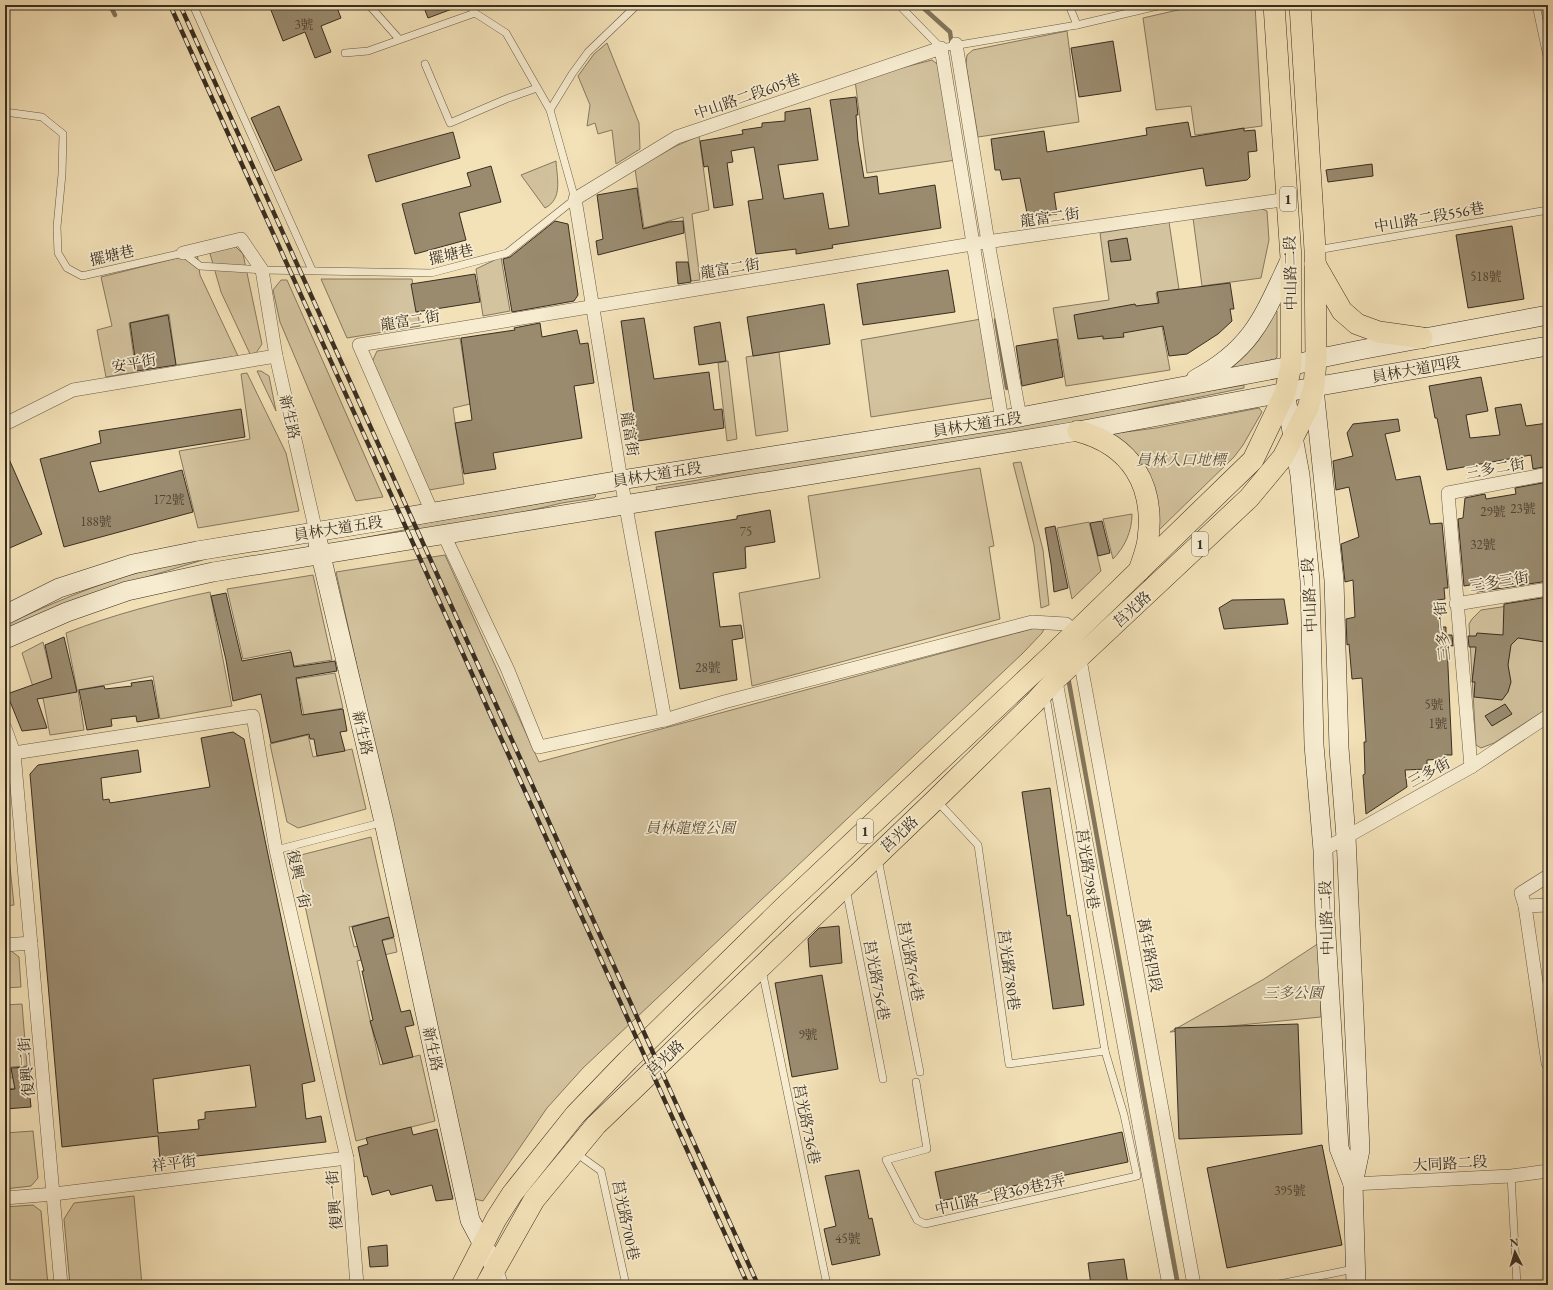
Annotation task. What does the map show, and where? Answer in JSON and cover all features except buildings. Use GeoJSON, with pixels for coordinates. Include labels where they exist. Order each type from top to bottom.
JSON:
{"type":"FeatureCollection","features":[{"type":"Feature","properties":{"kind":"main road","name":"中山路二段"},"geometry":{"type":"LineString","coordinates":[[1274,5],[1291,258],[1291,366],[1285,393],[1300,475],[1310,581],[1314,745],[1323,850],[1325,918],[1339,1148],[1353,1184]]}},
{"type":"Feature","properties":{"kind":"main road","name":"中山路二段"},"geometry":{"type":"LineString","coordinates":[[1300,5],[1314,256],[1316,359],[1314,387],[1334,580],[1339,748],[1346,837],[1360,1150],[1353,1184],[1355,1277]]}},
{"type":"Feature","properties":{"kind":"main road"},"geometry":{"type":"LineString","coordinates":[[1314,256],[1342,312],[1357,324],[1379,332],[1422,338]]}},
{"type":"Feature","properties":{"kind":"main road"},"geometry":{"type":"LineString","coordinates":[[1160,392],[1196,379],[1217,368],[1243,346],[1261,322],[1291,258]]}},
{"type":"Feature","properties":{"kind":"main road","name":"員林大道四段"},"geometry":{"type":"LineString","coordinates":[[1316,359],[1548,315]]}},
{"type":"Feature","properties":{"kind":"main road","name":"員林大道四段"},"geometry":{"type":"LineString","coordinates":[[1285,393],[1548,346]]}},
{"type":"Feature","properties":{"kind":"main road","name":"員林大道五段"},"geometry":{"type":"LineString","coordinates":[[5,615],[59,588],[133,564],[197,551],[621,480],[1011,418],[1160,392],[1291,366],[1316,359]]}},
{"type":"Feature","properties":{"kind":"main road","name":"莒光路"},"geometry":{"type":"LineString","coordinates":[[494,1279],[534,1200],[573,1151],[602,1119],[935,800],[1050,686],[1249,498],[1283,457],[1308,408],[1314,387]]}},
{"type":"Feature","properties":{"kind":"main road","name":"員林大道五段"},"geometry":{"type":"LineString","coordinates":[[5,638],[67,612],[127,591],[213,572],[1078,431],[1285,393]]}},
{"type":"Feature","properties":{"kind":"main road","name":"莒光路"},"geometry":{"type":"LineString","coordinates":[[462,1285],[496,1219],[517,1188],[575,1115],[628,1060],[784,907],[1139,573],[1253,460],[1285,393]]}},
{"type":"Feature","properties":{"kind":"main road"},"geometry":{"type":"LineString","coordinates":[[1078,431],[1096,436],[1119,451],[1135,466],[1144,485],[1149,502],[1149,534],[1139,573]]}},
{"type":"Feature","properties":{"kind":"main road","name":"新生路"},"geometry":{"type":"LineString","coordinates":[[316,532],[384,822],[470,1220],[482,1245],[494,1279]]}},
{"type":"Feature","properties":{"kind":"street"},"geometry":{"type":"LineString","coordinates":[[956,44],[988,242],[1011,418]]}},
{"type":"Feature","properties":{"kind":"street","name":"中山路二段605巷"},"geometry":{"type":"LineString","coordinates":[[575,200],[677,136],[941,48]]}},
{"type":"Feature","properties":{"kind":"street"},"geometry":{"type":"LineString","coordinates":[[941,48],[972,244],[1011,418]]}},
{"type":"Feature","properties":{"kind":"street","name":"龍富二街"},"geometry":{"type":"LineString","coordinates":[[432,512],[359,345],[972,244],[1288,199]]}},
{"type":"Feature","properties":{"kind":"street","name":"龍富街"},"geometry":{"type":"LineString","coordinates":[[575,200],[594,307],[625,504],[665,720]]}},
{"type":"Feature","properties":{"kind":"street","name":"新生路"},"geometry":{"type":"LineString","coordinates":[[183,253],[241,239],[262,270],[276,356],[316,532]]}},
{"type":"Feature","properties":{"kind":"street","name":"安平街"},"geometry":{"type":"LineString","coordinates":[[5,424],[73,390],[276,356]]}},
{"type":"Feature","properties":{"kind":"street","name":"三多二街"},"geometry":{"type":"LineString","coordinates":[[1448,492],[1548,474]]}},
{"type":"Feature","properties":{"kind":"street","name":"三多一街"},"geometry":{"type":"LineString","coordinates":[[1448,492],[1456,604],[1471,767]]}},
{"type":"Feature","properties":{"kind":"street"},"geometry":{"type":"LineString","coordinates":[[444,535],[507,668],[539,747],[665,720],[831,674],[1032,622],[1066,624],[1075,632]]}},
{"type":"Feature","properties":{"kind":"street","name":"三多三街"},"geometry":{"type":"LineString","coordinates":[[1456,604],[1548,589]]}},
{"type":"Feature","properties":{"kind":"street","name":"萬年路四段"},"geometry":{"type":"LineString","coordinates":[[1075,632],[1194,1285]]}},
{"type":"Feature","properties":{"kind":"street"},"geometry":{"type":"LineString","coordinates":[[1051,656],[1050,686],[1169,1285]]}},
{"type":"Feature","properties":{"kind":"street","name":"復興一街"},"geometry":{"type":"LineString","coordinates":[[14,752],[253,716],[276,850],[347,1158],[357,1285]]}},
{"type":"Feature","properties":{"kind":"street","name":"三多街"},"geometry":{"type":"LineString","coordinates":[[1323,850],[1471,767],[1548,716]]}},
{"type":"Feature","properties":{"kind":"street","name":"復興二街"},"geometry":{"type":"LineString","coordinates":[[5,728],[14,752],[62,1285]]}},
{"type":"Feature","properties":{"kind":"street"},"geometry":{"type":"LineString","coordinates":[[1523,900],[1548,876]]}},
{"type":"Feature","properties":{"kind":"street"},"geometry":{"type":"LineString","coordinates":[[1523,900],[1548,904]]}},
{"type":"Feature","properties":{"kind":"street"},"geometry":{"type":"LineString","coordinates":[[1523,900],[1546,1028],[1548,1063]]}},
{"type":"Feature","properties":{"kind":"street"},"geometry":{"type":"LineString","coordinates":[[5,945],[31,943]]}},
{"type":"Feature","properties":{"kind":"street","name":"祥平街"},"geometry":{"type":"LineString","coordinates":[[5,1198],[54,1194],[347,1158]]}},
{"type":"Feature","properties":{"kind":"street","name":"大同路二段"},"geometry":{"type":"LineString","coordinates":[[1353,1184],[1511,1176],[1548,1171]]}},
{"type":"Feature","properties":{"kind":"lane"},"geometry":{"type":"LineString","coordinates":[[193,5],[312,270]]}},
{"type":"Feature","properties":{"kind":"lane"},"geometry":{"type":"LineString","coordinates":[[369,5],[399,40]]}},
{"type":"Feature","properties":{"kind":"lane"},"geometry":{"type":"LineString","coordinates":[[470,5],[475,13],[506,33],[550,110],[575,200]]}},
{"type":"Feature","properties":{"kind":"lane"},"geometry":{"type":"LineString","coordinates":[[550,110],[572,74],[588,52],[637,5]]}},
{"type":"Feature","properties":{"kind":"lane"},"geometry":{"type":"LineString","coordinates":[[899,5],[941,48],[956,44],[1077,25],[1162,5]]}},
{"type":"Feature","properties":{"kind":"lane"},"geometry":{"type":"LineString","coordinates":[[1069,5],[1077,25]]}},
{"type":"Feature","properties":{"kind":"lane"},"geometry":{"type":"LineString","coordinates":[[1536,5],[1548,61]]}},
{"type":"Feature","properties":{"kind":"lane"},"geometry":{"type":"LineString","coordinates":[[345,53],[368,50],[475,13]]}},
{"type":"Feature","properties":{"kind":"lane"},"geometry":{"type":"LineString","coordinates":[[425,64],[450,123],[506,99],[538,88]]}},
{"type":"Feature","properties":{"kind":"lane","name":"擺塘巷"},"geometry":{"type":"LineString","coordinates":[[5,112],[42,118],[62,134],[62,174],[57,227],[58,253],[67,268],[82,276],[183,253],[200,266],[262,270],[431,273],[507,253],[575,200]]}},
{"type":"Feature","properties":{"kind":"lane","name":"中山路二段556巷"},"geometry":{"type":"LineString","coordinates":[[1314,256],[1548,210]]}},
{"type":"Feature","properties":{"kind":"lane","name":"莒光路798巷"},"geometry":{"type":"LineString","coordinates":[[1050,686],[1105,1051]]}},
{"type":"Feature","properties":{"kind":"lane","name":"莒光路780巷"},"geometry":{"type":"LineString","coordinates":[[935,800],[978,845],[1009,1064],[1105,1051]]}},
{"type":"Feature","properties":{"kind":"lane"},"geometry":{"type":"LineString","coordinates":[[276,850],[384,822]]}},
{"type":"Feature","properties":{"kind":"lane","name":"莒光路764巷"},"geometry":{"type":"LineString","coordinates":[[878,855],[920,1072]]}},
{"type":"Feature","properties":{"kind":"lane","name":"莒光路756巷"},"geometry":{"type":"LineString","coordinates":[[846,886],[883,1079]]}},
{"type":"Feature","properties":{"kind":"lane","name":"莒光路736巷"},"geometry":{"type":"LineString","coordinates":[[761,968],[828,1285]]}},
{"type":"Feature","properties":{"kind":"lane","name":"中山路二段369巷2弄"},"geometry":{"type":"LineString","coordinates":[[916,1082],[927,1149],[886,1160],[917,1220],[926,1224],[1137,1176],[1124,1115],[1105,1051]]}},
{"type":"Feature","properties":{"kind":"lane","name":"莒光路700巷"},"geometry":{"type":"LineString","coordinates":[[573,1151],[602,1171],[626,1285]]}},
{"type":"Feature","properties":{"kind":"lane"},"geometry":{"type":"LineString","coordinates":[[1511,1176],[1517,1285]]}},
{"type":"Feature","properties":{"kind":"lane"},"geometry":{"type":"LineString","coordinates":[[1274,1285],[1355,1277]]}},
{"type":"Feature","properties":{"kind":"green space"},"geometry":{"type":"Polygon","coordinates":[[[1191,5],[1255,5],[1262,126],[1195,135],[1191,106],[1156,110],[1143,18],[1182,9],[1191,5]]]}},
{"type":"Feature","properties":{"kind":"green space"},"geometry":{"type":"Polygon","coordinates":[[[1067,31],[1079,122],[978,137],[966,64],[967,55],[973,50],[1067,31]]]}},
{"type":"Feature","properties":{"kind":"green space"},"geometry":{"type":"Polygon","coordinates":[[[607,43],[639,123],[640,149],[616,164],[612,130],[598,134],[595,123],[587,126],[590,105],[578,76],[594,54],[607,43]]]}},
{"type":"Feature","properties":{"kind":"green space"},"geometry":{"type":"Polygon","coordinates":[[[932,60],[941,67],[956,160],[867,173],[855,80],[932,60]]]}},
{"type":"Feature","properties":{"kind":"green space"},"geometry":{"type":"Polygon","coordinates":[[[699,136],[709,210],[692,214],[700,280],[691,281],[683,217],[644,228],[635,169],[676,146],[699,136]]]}},
{"type":"Feature","properties":{"kind":"green space"},"geometry":{"type":"Polygon","coordinates":[[[556,161],[558,181],[557,194],[551,204],[545,208],[521,175],[556,161]]]}},
{"type":"Feature","properties":{"kind":"green space"},"geometry":{"type":"Polygon","coordinates":[[[1260,208],[1267,211],[1269,240],[1261,278],[1202,286],[1193,218],[1260,208]]]}},
{"type":"Feature","properties":{"kind":"green space"},"geometry":{"type":"Polygon","coordinates":[[[1169,222],[1179,289],[1156,293],[1170,370],[1066,386],[1053,308],[1109,300],[1100,233],[1169,222]]]}},
{"type":"Feature","properties":{"kind":"green space"},"geometry":{"type":"Polygon","coordinates":[[[235,246],[243,254],[262,344],[256,353],[250,354],[221,292],[209,250],[235,246]]]}},
{"type":"Feature","properties":{"kind":"green space"},"geometry":{"type":"Polygon","coordinates":[[[197,253],[200,275],[238,356],[176,365],[169,314],[129,323],[136,372],[106,377],[97,330],[112,326],[101,277],[197,253]]]}},
{"type":"Feature","properties":{"kind":"green space"},"geometry":{"type":"Polygon","coordinates":[[[501,257],[510,311],[483,316],[476,269],[501,257]]]}},
{"type":"Feature","properties":{"kind":"green space"},"geometry":{"type":"Polygon","coordinates":[[[321,279],[412,279],[420,326],[347,338],[321,279]]]}},
{"type":"Feature","properties":{"kind":"green space"},"geometry":{"type":"Polygon","coordinates":[[[281,280],[287,280],[383,497],[356,501],[280,322],[273,290],[281,280]]]}},
{"type":"Feature","properties":{"kind":"green space"},"geometry":{"type":"Polygon","coordinates":[[[1274,311],[1277,311],[1277,357],[1275,359],[1234,368],[1232,364],[1274,311]]]}},
{"type":"Feature","properties":{"kind":"green space"},"geometry":{"type":"Polygon","coordinates":[[[981,319],[992,398],[871,417],[861,340],[981,319]]]}},
{"type":"Feature","properties":{"kind":"green space"},"geometry":{"type":"Polygon","coordinates":[[[460,338],[470,404],[453,408],[464,484],[429,490],[372,362],[377,351],[460,338]]]}},
{"type":"Feature","properties":{"kind":"green space"},"geometry":{"type":"Polygon","coordinates":[[[779,352],[788,431],[756,436],[746,357],[779,352]]]}},
{"type":"Feature","properties":{"kind":"green space"},"geometry":{"type":"Polygon","coordinates":[[[728,361],[737,439],[727,441],[718,363],[728,361]]]}},
{"type":"Feature","properties":{"kind":"green space"},"geometry":{"type":"Polygon","coordinates":[[[257,371],[261,371],[269,376],[276,411],[257,371]]]}},
{"type":"Feature","properties":{"kind":"green space"},"geometry":{"type":"Polygon","coordinates":[[[247,373],[286,453],[299,511],[198,528],[179,451],[250,439],[241,374],[247,373]]]}},
{"type":"Feature","properties":{"kind":"green space"},"geometry":{"type":"Polygon","coordinates":[[[1244,385],[1244,388],[1141,409],[1110,418],[657,491],[656,487],[744,470],[1244,385]]]}},
{"type":"Feature","properties":{"kind":"green space","name":"員林入口地標"},"geometry":{"type":"Polygon","coordinates":[[[1259,408],[1262,412],[1243,445],[1234,457],[1159,530],[1110,434],[1156,428],[1259,408]]]}},
{"type":"Feature","properties":{"kind":"green space"},"geometry":{"type":"Polygon","coordinates":[[[1021,462],[1043,550],[1049,605],[1041,608],[1034,545],[1013,463],[1021,462]]]}},
{"type":"Feature","properties":{"kind":"green space"},"geometry":{"type":"Polygon","coordinates":[[[980,468],[994,546],[989,547],[1000,619],[752,686],[739,593],[820,578],[808,496],[980,468]]]}},
{"type":"Feature","properties":{"kind":"green space"},"geometry":{"type":"Polygon","coordinates":[[[594,494],[596,496],[594,498],[562,503],[511,515],[347,541],[404,530],[413,525],[594,494]]]}},
{"type":"Feature","properties":{"kind":"green space"},"geometry":{"type":"Polygon","coordinates":[[[1132,514],[1131,527],[1127,538],[1113,559],[1103,519],[1132,514]]]}},
{"type":"Feature","properties":{"kind":"green space"},"geometry":{"type":"Polygon","coordinates":[[[1089,522],[1101,571],[1072,599],[1057,528],[1089,522]]]}},
{"type":"Feature","properties":{"kind":"green space","name":"員林龍燈公園"},"geometry":{"type":"Polygon","coordinates":[[[445,555],[539,762],[1046,625],[1042,633],[1023,653],[583,1068],[547,1108],[483,1201],[475,1199],[336,572],[445,555]]]}},
{"type":"Feature","properties":{"kind":"green space"},"geometry":{"type":"Polygon","coordinates":[[[206,559],[78,598],[5,629],[5,625],[54,603],[128,575],[154,568],[206,559]]]}},
{"type":"Feature","properties":{"kind":"green space"},"geometry":{"type":"Polygon","coordinates":[[[313,575],[332,660],[294,666],[290,650],[243,659],[227,589],[313,575]]]}},
{"type":"Feature","properties":{"kind":"green space"},"geometry":{"type":"Polygon","coordinates":[[[210,592],[232,706],[160,719],[153,676],[78,690],[84,730],[50,735],[43,698],[37,699],[22,653],[43,642],[56,694],[77,690],[66,633],[101,620],[173,600],[210,592]]]}},
{"type":"Feature","properties":{"kind":"green space"},"geometry":{"type":"Polygon","coordinates":[[[1548,600],[1548,708],[1494,743],[1481,748],[1476,745],[1469,624],[1481,610],[1548,600]]]}},
{"type":"Feature","properties":{"kind":"green space"},"geometry":{"type":"Polygon","coordinates":[[[335,673],[343,708],[304,715],[296,679],[335,673]]]}},
{"type":"Feature","properties":{"kind":"green space"},"geometry":{"type":"Polygon","coordinates":[[[308,735],[313,757],[352,749],[366,809],[298,828],[287,822],[270,744],[308,735]]]}},
{"type":"Feature","properties":{"kind":"green space"},"geometry":{"type":"Polygon","coordinates":[[[371,837],[389,917],[349,927],[354,947],[394,938],[397,952],[357,961],[380,1065],[420,1055],[435,1121],[356,1141],[296,864],[301,855],[371,837]]]}},
{"type":"Feature","properties":{"kind":"green space"},"geometry":{"type":"Polygon","coordinates":[[[5,838],[7,838],[14,905],[5,906],[5,838]]]}},
{"type":"Feature","properties":{"kind":"green space","name":"三多公園"},"geometry":{"type":"Polygon","coordinates":[[[1319,943],[1321,1017],[1170,1032],[1264,979],[1319,943]]]}},
{"type":"Feature","properties":{"kind":"green space"},"geometry":{"type":"Polygon","coordinates":[[[5,950],[10,950],[19,957],[21,987],[5,988],[5,950]]]}},
{"type":"Feature","properties":{"kind":"green space"},"geometry":{"type":"Polygon","coordinates":[[[22,1004],[27,1066],[11,1067],[11,1078],[28,1077],[29,1087],[5,1089],[5,1005],[22,1004]]]}},
{"type":"Feature","properties":{"kind":"green space"},"geometry":{"type":"Polygon","coordinates":[[[33,1131],[38,1178],[31,1186],[5,1189],[5,1133],[33,1131]]]}},
{"type":"Feature","properties":{"kind":"green space"},"geometry":{"type":"Polygon","coordinates":[[[134,1196],[142,1285],[70,1285],[64,1219],[74,1203],[134,1196]]]}},
{"type":"Feature","properties":{"kind":"green space"},"geometry":{"type":"Polygon","coordinates":[[[33,1205],[41,1211],[48,1285],[5,1285],[5,1207],[33,1205]]]}},
{"type":"Feature","properties":{"kind":"waterway"},"geometry":{"type":"LineString","coordinates":[[110,5],[115,15]]}},
{"type":"Feature","properties":{"kind":"waterway"},"geometry":{"type":"LineString","coordinates":[[920,5],[950,32],[952,46]]}},
{"type":"Feature","properties":{"kind":"waterway"},"geometry":{"type":"LineString","coordinates":[[996,320],[1007,388]]}},
{"type":"Feature","properties":{"kind":"waterway"},"geometry":{"type":"LineString","coordinates":[[1068,677],[1178,1285]]}},
{"type":"Feature","properties":{"kind":"railway"},"geometry":{"type":"LineString","coordinates":[[170,5],[748,1285]]}},
{"type":"Feature","properties":{"kind":"railway"},"geometry":{"type":"LineString","coordinates":[[180,5],[758,1285]]}}]}
